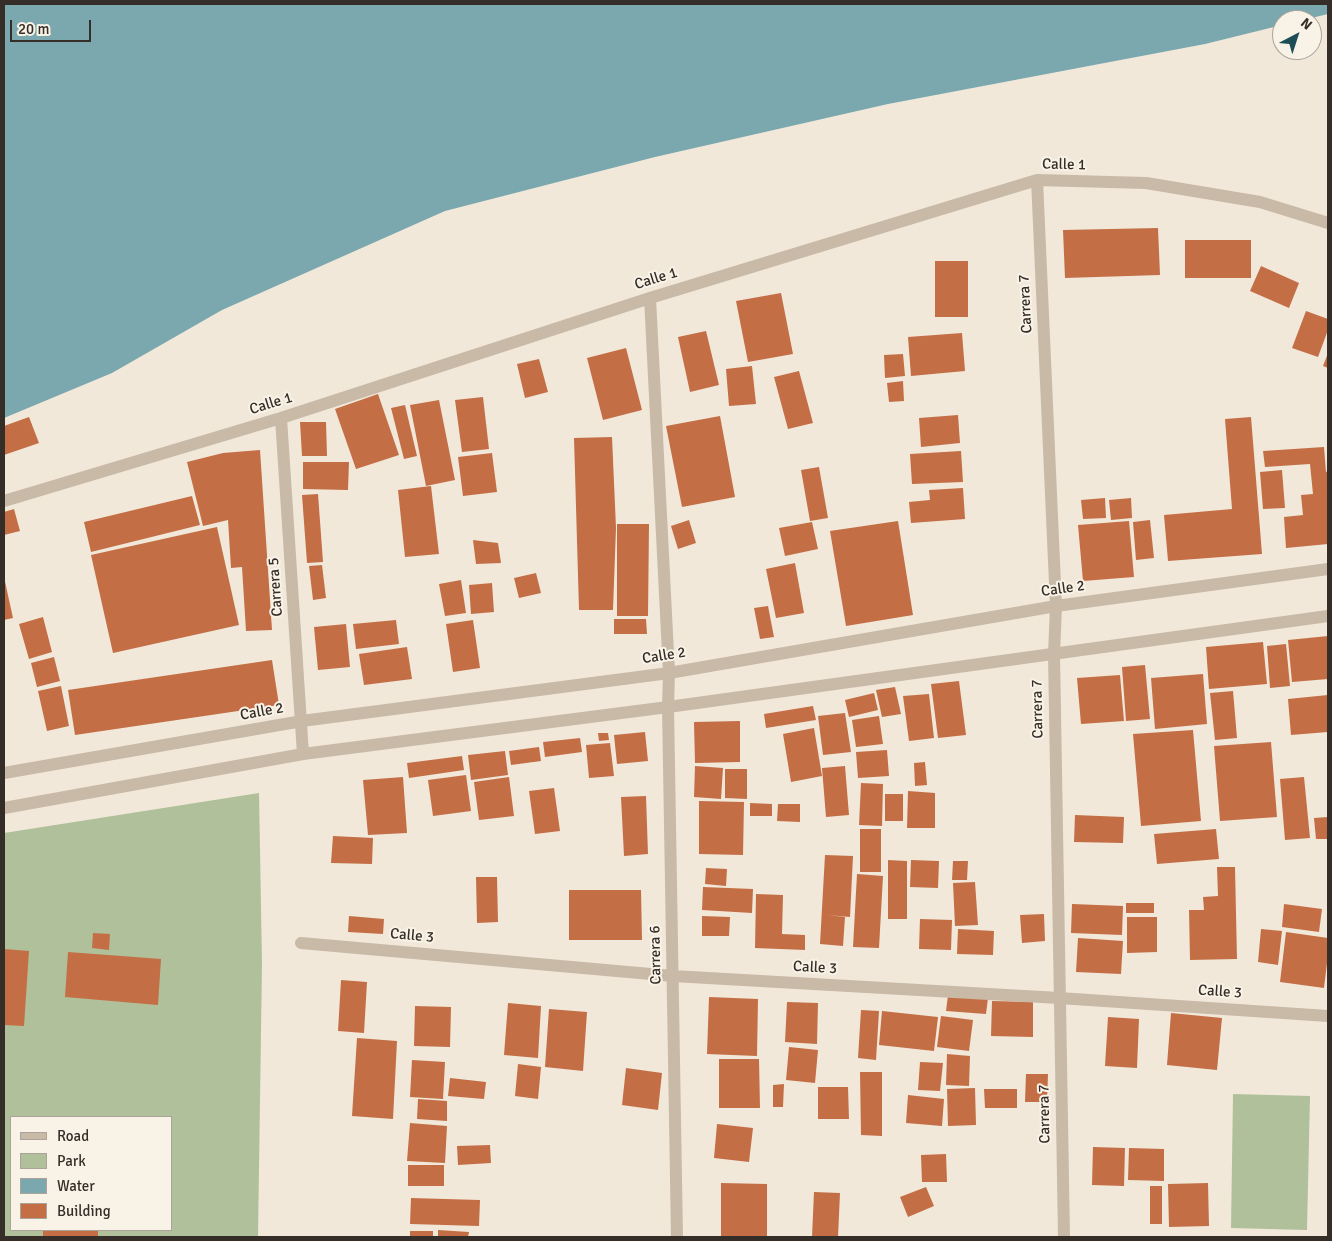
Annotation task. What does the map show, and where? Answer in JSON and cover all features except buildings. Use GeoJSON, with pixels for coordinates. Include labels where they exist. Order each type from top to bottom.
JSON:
{"type":"FeatureCollection","features":[{"type":"Feature","properties":{"kind":"street","name":"Calle 1"},"geometry":{"type":"LineString","coordinates":[[4,501],[281,418],[650,298],[1037,180],[1146,183],[1260,202],[1328,223]]}},
{"type":"Feature","properties":{"kind":"street","name":"Carrera 7"},"geometry":{"type":"LineString","coordinates":[[1037,180],[1056,606],[1054,654],[1064,1237]]}},
{"type":"Feature","properties":{"kind":"street","name":"Carrera 6"},"geometry":{"type":"LineString","coordinates":[[650,298],[669,673],[677,1237]]}},
{"type":"Feature","properties":{"kind":"street","name":"Carrera 5"},"geometry":{"type":"LineString","coordinates":[[281,418],[303,754]]}},
{"type":"Feature","properties":{"kind":"street","name":"Calle 2"},"geometry":{"type":"LineString","coordinates":[[4,773],[302,721],[669,673],[1056,606],[1328,570]]}},
{"type":"Feature","properties":{"kind":"street"},"geometry":{"type":"LineString","coordinates":[[4,808],[303,754],[1328,616]]}},
{"type":"Feature","properties":{"kind":"street","name":"Calle 3"},"geometry":{"type":"LineString","coordinates":[[301,943],[673,976],[1059,998],[1328,1016]]}},
{"type":"Feature","properties":{"kind":"green space"},"geometry":{"type":"Polygon","coordinates":[[[259,793],[262,964],[258,1237],[4,1237],[4,833],[259,793]]]}},
{"type":"Feature","properties":{"kind":"green space"},"geometry":{"type":"Polygon","coordinates":[[[1233,1094],[1310,1096],[1307,1230],[1231,1228],[1233,1094]]]}},
{"type":"Feature","properties":{"kind":"water"},"geometry":{"type":"Polygon","coordinates":[[[4,4],[1328,4],[1328,14],[1322,15],[1322,10],[1272,10],[1272,27],[1205,44],[888,104],[655,157],[445,211],[222,310],[112,373],[4,418],[4,4]]]}}]}
